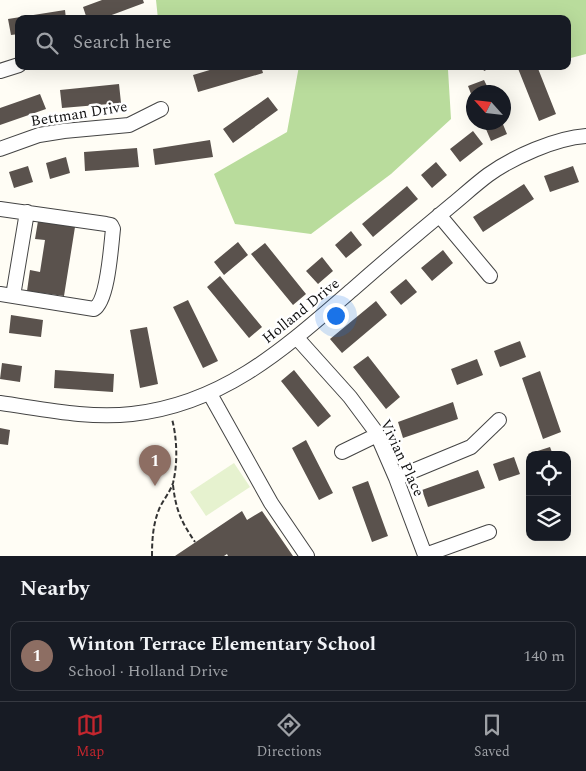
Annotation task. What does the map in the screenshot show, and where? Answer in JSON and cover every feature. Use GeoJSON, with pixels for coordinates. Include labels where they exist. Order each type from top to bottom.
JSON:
{"type":"FeatureCollection","features":[{"type":"Feature","properties":{"kind":"street"},"geometry":{"type":"LineString","coordinates":[[0,71],[15,66]]}},
{"type":"Feature","properties":{"kind":"street","name":"Bettman Drive"},"geometry":{"type":"LineString","coordinates":[[0,149],[39,135],[130,125],[161,108]]}},
{"type":"Feature","properties":{"kind":"street","name":"Holland Drive"},"geometry":{"type":"LineString","coordinates":[[0,402],[77,414],[104,416],[131,414],[169,407],[210,394],[234,382],[297,338],[489,174],[513,160],[541,148],[574,137],[586,136]]}},
{"type":"Feature","properties":{"kind":"street"},"geometry":{"type":"LineString","coordinates":[[0,209],[27,212],[111,226],[113,229],[105,292],[100,306],[94,309],[6,295],[27,212]]}},
{"type":"Feature","properties":{"kind":"street"},"geometry":{"type":"LineString","coordinates":[[439,215],[490,276]]}},
{"type":"Feature","properties":{"kind":"street","name":"Vivian Place"},"geometry":{"type":"LineString","coordinates":[[297,338],[350,397],[377,435],[396,478],[425,555]]}},
{"type":"Feature","properties":{"kind":"street"},"geometry":{"type":"LineString","coordinates":[[210,394],[271,503],[307,556]]}},
{"type":"Feature","properties":{"kind":"street"},"geometry":{"type":"LineString","coordinates":[[396,478],[471,447],[499,420]]}},
{"type":"Feature","properties":{"kind":"street"},"geometry":{"type":"LineString","coordinates":[[342,452],[377,435]]}},
{"type":"Feature","properties":{"kind":"street"},"geometry":{"type":"LineString","coordinates":[[425,555],[489,532]]}},
{"type":"Feature","properties":{"kind":"path"},"geometry":{"type":"LineString","coordinates":[[152,556],[152,537],[160,508],[172,484],[176,463],[174,429],[169,407]]}},
{"type":"Feature","properties":{"kind":"path"},"geometry":{"type":"LineString","coordinates":[[172,484],[180,520],[195,542]]}},
{"type":"Feature","properties":{"kind":"green space"},"geometry":{"type":"Polygon","coordinates":[[[156,0],[586,0],[586,54],[571,58],[571,15],[158,15],[156,0]]]}},
{"type":"Feature","properties":{"kind":"green space"},"geometry":{"type":"Polygon","coordinates":[[[298,70],[448,70],[451,119],[391,174],[311,234],[235,224],[214,174],[287,132],[298,70]]]}},
{"type":"Feature","properties":{"kind":"green space"},"geometry":{"type":"Polygon","coordinates":[[[234,463],[250,487],[206,516],[190,492],[234,463]]]}},
{"type":"Feature","properties":{"kind":"building"},"geometry":{"type":"Polygon","coordinates":[[[102,0],[143,0],[144,3],[112,15],[86,15],[83,7],[102,0]]]}},
{"type":"Feature","properties":{"kind":"building"},"geometry":{"type":"Polygon","coordinates":[[[65,10],[66,15],[33,15],[65,10]]]}},
{"type":"Feature","properties":{"kind":"building"},"geometry":{"type":"Polygon","coordinates":[[[15,18],[15,34],[11,35],[8,19],[15,18]]]}},
{"type":"Feature","properties":{"kind":"building"},"geometry":{"type":"Polygon","coordinates":[[[210,70],[262,70],[263,73],[198,92],[193,75],[210,70]]]}},
{"type":"Feature","properties":{"kind":"building"},"geometry":{"type":"Polygon","coordinates":[[[519,70],[539,70],[556,114],[539,121],[519,70]]]}},
{"type":"Feature","properties":{"kind":"building"},"geometry":{"type":"Polygon","coordinates":[[[484,80],[486,85],[471,85],[484,80]]]}},
{"type":"Feature","properties":{"kind":"building"},"geometry":{"type":"Polygon","coordinates":[[[119,84],[121,103],[62,108],[60,90],[119,84]]]}},
{"type":"Feature","properties":{"kind":"building"},"geometry":{"type":"Polygon","coordinates":[[[40,94],[46,109],[0,125],[0,108],[40,94]]]}},
{"type":"Feature","properties":{"kind":"building"},"geometry":{"type":"Polygon","coordinates":[[[268,97],[278,110],[233,143],[223,129],[268,97]]]}},
{"type":"Feature","properties":{"kind":"building"},"geometry":{"type":"Polygon","coordinates":[[[486,130],[505,130],[507,134],[491,141],[486,130]]]}},
{"type":"Feature","properties":{"kind":"building"},"geometry":{"type":"Polygon","coordinates":[[[473,131],[483,144],[460,162],[450,149],[473,131]]]}},
{"type":"Feature","properties":{"kind":"building"},"geometry":{"type":"Polygon","coordinates":[[[210,140],[213,157],[155,165],[153,149],[210,140]]]}},
{"type":"Feature","properties":{"kind":"building"},"geometry":{"type":"Polygon","coordinates":[[[137,148],[139,167],[85,171],[84,152],[137,148]]]}},
{"type":"Feature","properties":{"kind":"building"},"geometry":{"type":"Polygon","coordinates":[[[66,157],[70,173],[50,179],[46,163],[66,157]]]}},
{"type":"Feature","properties":{"kind":"building"},"geometry":{"type":"Polygon","coordinates":[[[436,162],[447,175],[432,188],[421,175],[436,162]]]}},
{"type":"Feature","properties":{"kind":"building"},"geometry":{"type":"Polygon","coordinates":[[[28,166],[33,182],[14,188],[9,172],[28,166]]]}},
{"type":"Feature","properties":{"kind":"building"},"geometry":{"type":"Polygon","coordinates":[[[573,166],[579,182],[550,192],[544,176],[573,166]]]}},
{"type":"Feature","properties":{"kind":"building"},"geometry":{"type":"Polygon","coordinates":[[[524,184],[534,199],[483,232],[473,217],[524,184]]]}},
{"type":"Feature","properties":{"kind":"building"},"geometry":{"type":"Polygon","coordinates":[[[407,186],[418,199],[373,237],[362,224],[407,186]]]}},
{"type":"Feature","properties":{"kind":"building"},"geometry":{"type":"Polygon","coordinates":[[[38,221],[75,227],[64,296],[27,291],[30,270],[40,272],[45,240],[35,239],[38,221]]]}},
{"type":"Feature","properties":{"kind":"building"},"geometry":{"type":"Polygon","coordinates":[[[351,231],[362,245],[346,258],[335,245],[351,231]]]}},
{"type":"Feature","properties":{"kind":"building"},"geometry":{"type":"Polygon","coordinates":[[[238,242],[248,255],[224,275],[214,262],[238,242]]]}},
{"type":"Feature","properties":{"kind":"building"},"geometry":{"type":"Polygon","coordinates":[[[265,243],[306,294],[293,305],[251,254],[265,243]]]}},
{"type":"Feature","properties":{"kind":"building"},"geometry":{"type":"Polygon","coordinates":[[[443,250],[453,263],[432,281],[421,268],[443,250]]]}},
{"type":"Feature","properties":{"kind":"building"},"geometry":{"type":"Polygon","coordinates":[[[322,257],[333,271],[318,284],[306,271],[322,257]]]}},
{"type":"Feature","properties":{"kind":"building"},"geometry":{"type":"Polygon","coordinates":[[[220,276],[262,327],[249,338],[207,287],[220,276]]]}},
{"type":"Feature","properties":{"kind":"building"},"geometry":{"type":"Polygon","coordinates":[[[406,279],[417,292],[401,305],[390,292],[406,279]]]}},
{"type":"Feature","properties":{"kind":"building"},"geometry":{"type":"Polygon","coordinates":[[[188,300],[218,361],[203,368],[173,307],[188,300]]]}},
{"type":"Feature","properties":{"kind":"building"},"geometry":{"type":"Polygon","coordinates":[[[376,301],[387,315],[342,353],[330,339],[376,301]]]}},
{"type":"Feature","properties":{"kind":"building"},"geometry":{"type":"Polygon","coordinates":[[[11,315],[43,320],[41,337],[9,333],[11,315]]]}},
{"type":"Feature","properties":{"kind":"building"},"geometry":{"type":"Polygon","coordinates":[[[147,327],[158,384],[140,388],[130,330],[147,327]]]}},
{"type":"Feature","properties":{"kind":"building"},"geometry":{"type":"Polygon","coordinates":[[[520,341],[526,357],[500,367],[494,351],[520,341]]]}},
{"type":"Feature","properties":{"kind":"building"},"geometry":{"type":"Polygon","coordinates":[[[368,356],[400,397],[386,409],[353,367],[368,356]]]}},
{"type":"Feature","properties":{"kind":"building"},"geometry":{"type":"Polygon","coordinates":[[[477,359],[483,375],[457,385],[451,369],[477,359]]]}},
{"type":"Feature","properties":{"kind":"building"},"geometry":{"type":"Polygon","coordinates":[[[2,363],[22,366],[20,382],[0,379],[2,363]]]}},
{"type":"Feature","properties":{"kind":"building"},"geometry":{"type":"Polygon","coordinates":[[[55,370],[114,374],[113,392],[54,388],[55,370]]]}},
{"type":"Feature","properties":{"kind":"building"},"geometry":{"type":"Polygon","coordinates":[[[294,370],[331,416],[318,427],[281,381],[294,370]]]}},
{"type":"Feature","properties":{"kind":"building"},"geometry":{"type":"Polygon","coordinates":[[[540,371],[561,432],[543,439],[522,378],[540,371]]]}},
{"type":"Feature","properties":{"kind":"building"},"geometry":{"type":"Polygon","coordinates":[[[453,402],[458,419],[403,438],[398,422],[453,402]]]}},
{"type":"Feature","properties":{"kind":"building"},"geometry":{"type":"Polygon","coordinates":[[[0,428],[10,430],[8,445],[0,444],[0,428]]]}},
{"type":"Feature","properties":{"kind":"building"},"geometry":{"type":"Polygon","coordinates":[[[306,440],[333,493],[319,500],[292,448],[306,440]]]}},
{"type":"Feature","properties":{"kind":"building"},"geometry":{"type":"Polygon","coordinates":[[[550,447],[552,451],[537,451],[550,447]]]}},
{"type":"Feature","properties":{"kind":"building"},"geometry":{"type":"Polygon","coordinates":[[[514,457],[520,474],[499,481],[493,464],[514,457]]]}},
{"type":"Feature","properties":{"kind":"building"},"geometry":{"type":"Polygon","coordinates":[[[478,470],[485,488],[428,507],[422,490],[478,470]]]}},
{"type":"Feature","properties":{"kind":"building"},"geometry":{"type":"Polygon","coordinates":[[[368,481],[388,536],[372,542],[352,487],[368,481]]]}},
{"type":"Feature","properties":{"kind":"building"},"geometry":{"type":"Polygon","coordinates":[[[242,511],[247,520],[262,511],[293,556],[228,556],[227,554],[224,556],[175,556],[242,511]]]}},
{"type":"Feature","properties":{"kind":"place","name":"Winton Terrace Elementary School"},"geometry":{"type":"Point","coordinates":[155,486]}}]}
